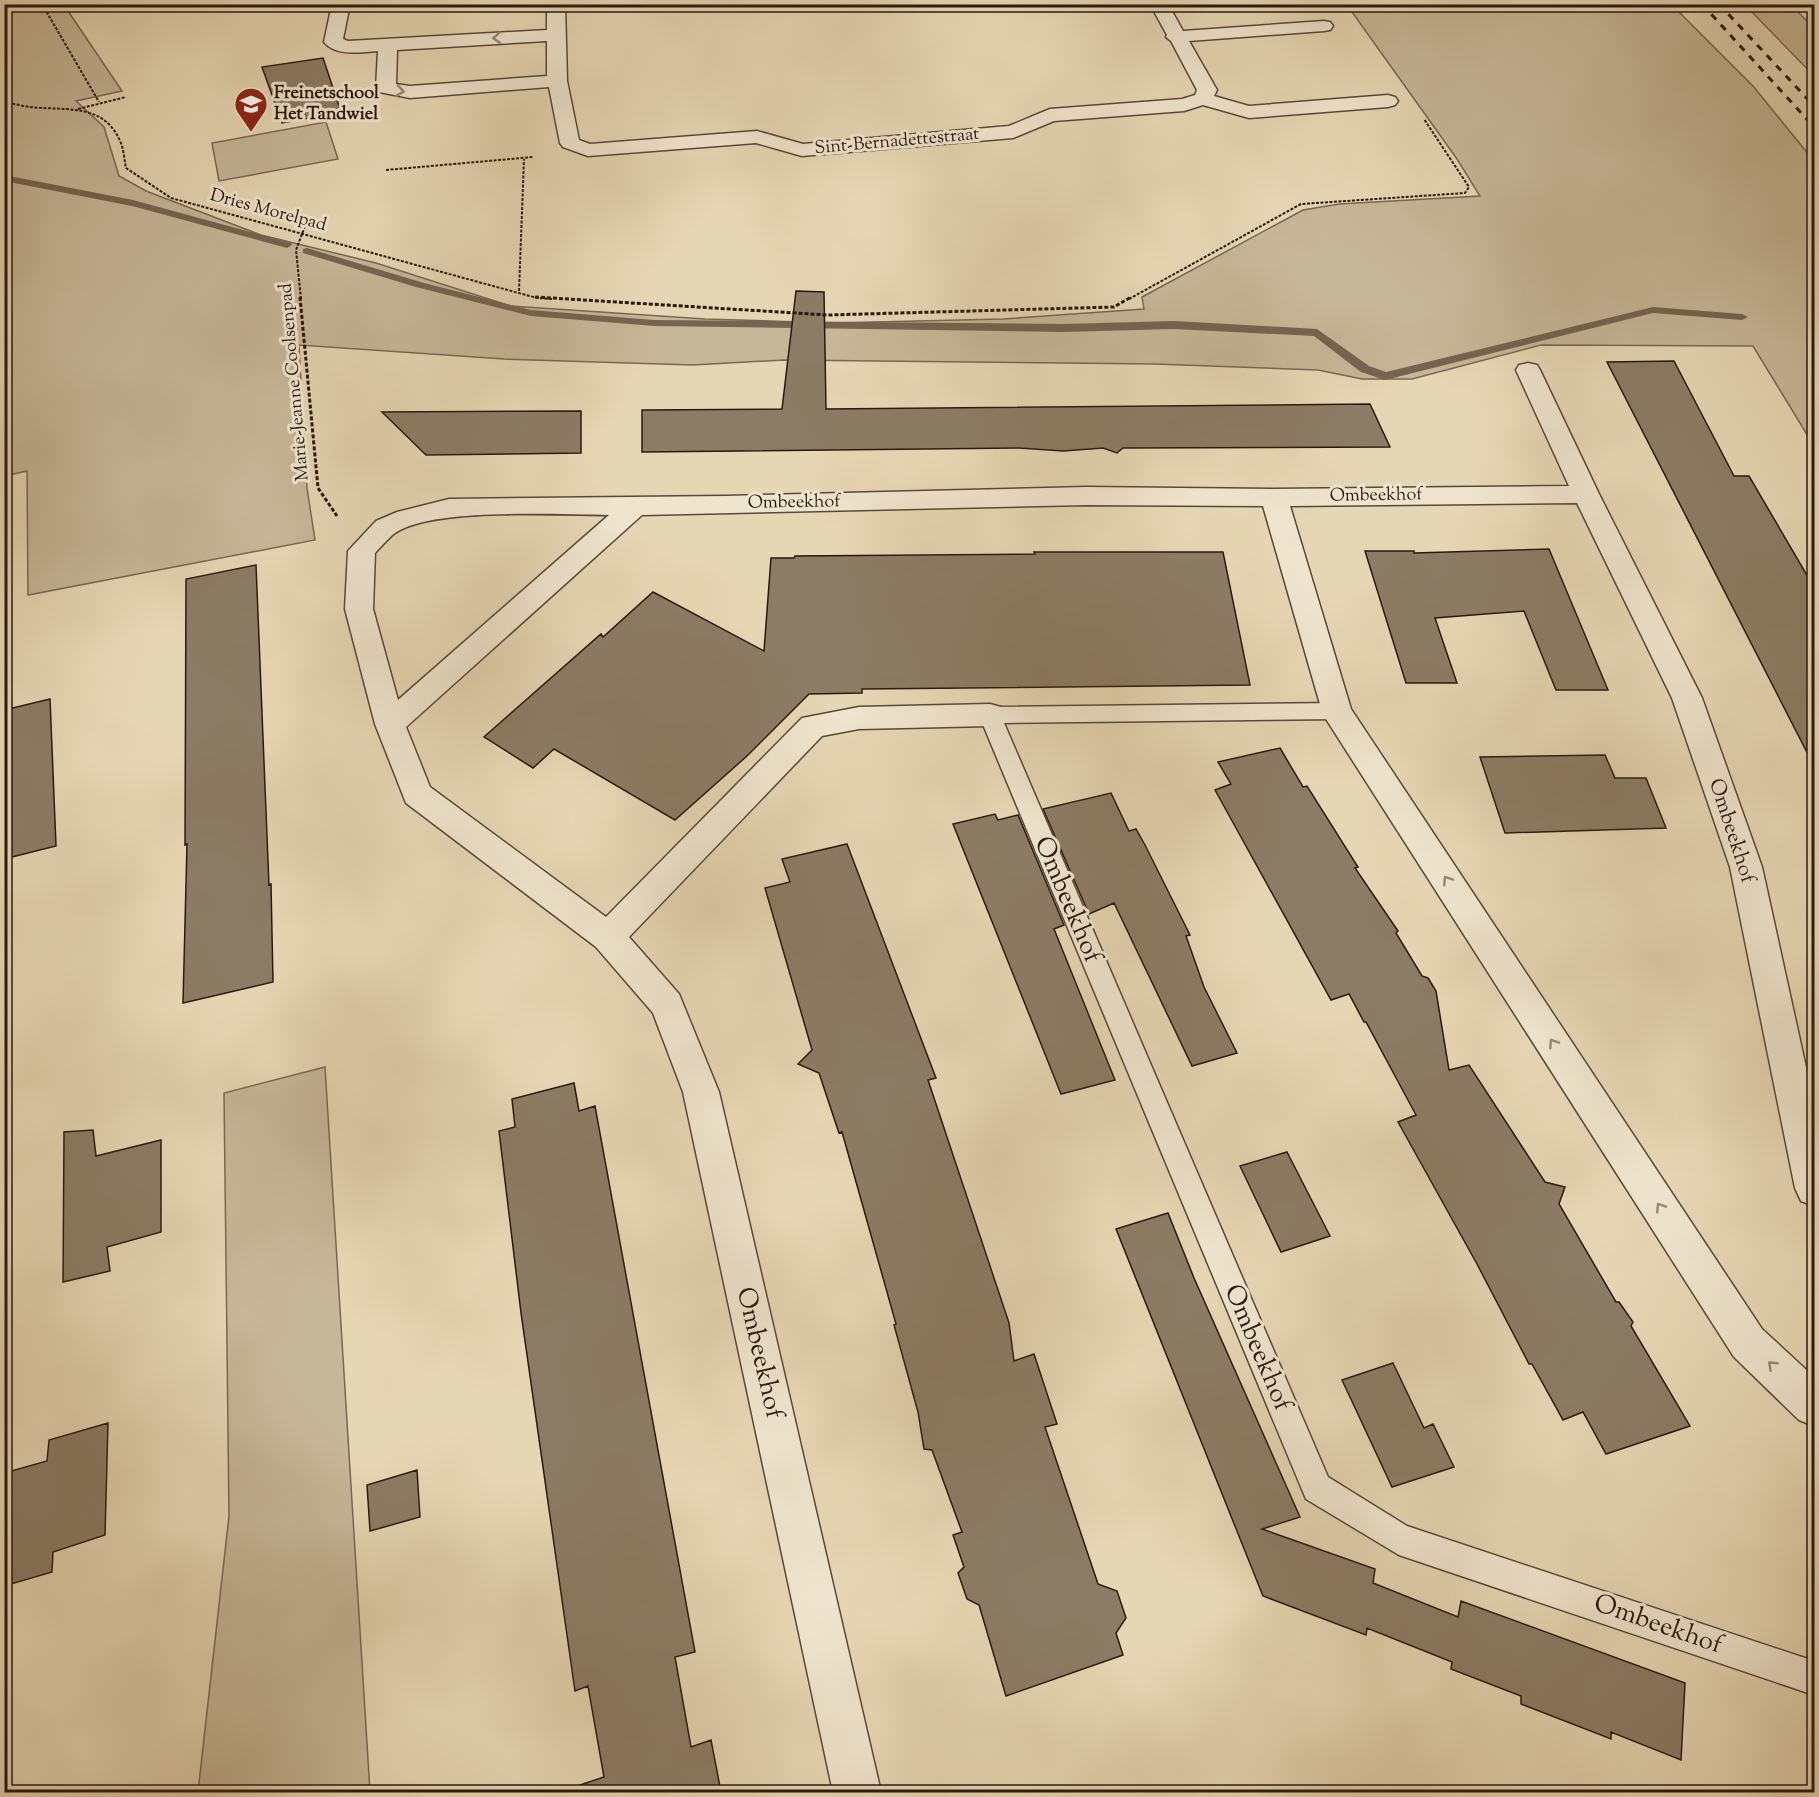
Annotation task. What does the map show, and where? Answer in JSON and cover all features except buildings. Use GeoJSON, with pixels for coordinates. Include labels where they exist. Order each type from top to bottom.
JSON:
{"type":"FeatureCollection","features":[{"type":"Feature","properties":{"kind":"street"},"geometry":{"type":"LineString","coordinates":[[341,4],[333,42],[346,47],[556,35]]}},
{"type":"Feature","properties":{"kind":"street"},"geometry":{"type":"LineString","coordinates":[[556,4],[557,81],[570,143],[588,150]]}},
{"type":"Feature","properties":{"kind":"street"},"geometry":{"type":"LineString","coordinates":[[1159,4],[1175,37],[1207,90],[1203,99],[1225,107],[1249,111],[1388,101]]}},
{"type":"Feature","properties":{"kind":"street"},"geometry":{"type":"LineString","coordinates":[[1175,37],[1324,26]]}},
{"type":"Feature","properties":{"kind":"street"},"geometry":{"type":"LineString","coordinates":[[388,44],[386,88],[410,92],[557,81]]}},
{"type":"Feature","properties":{"kind":"street","name":"Sint-Bernadettestraat"},"geometry":{"type":"LineString","coordinates":[[588,150],[757,137],[802,150],[1013,132],[1050,115],[1184,105],[1203,99]]}},
{"type":"Feature","properties":{"kind":"street","name":"Ombeekhof"},"geometry":{"type":"LineString","coordinates":[[1528,370],[1586,494],[1687,698],[1746,867],[1815,1188]]}},
{"type":"Feature","properties":{"kind":"street","name":"Ombeekhof"},"geometry":{"type":"LineString","coordinates":[[857,1792],[701,1092],[667,1005],[608,937],[417,794],[390,724],[358,609],[362,551],[385,528],[395,522],[449,508],[1086,496],[1274,498],[1586,494]]}},
{"type":"Feature","properties":{"kind":"street"},"geometry":{"type":"LineString","coordinates":[[1274,498],[1337,711],[1748,1343],[1815,1405]]}},
{"type":"Feature","properties":{"kind":"street"},"geometry":{"type":"LineString","coordinates":[[390,724],[637,505]]}},
{"type":"Feature","properties":{"kind":"street"},"geometry":{"type":"LineString","coordinates":[[608,937],[813,726],[859,718],[990,715]]}},
{"type":"Feature","properties":{"kind":"lane"},"geometry":{"type":"LineString","coordinates":[[990,715],[1337,711]]}},
{"type":"Feature","properties":{"kind":"lane","name":"Ombeekhof"},"geometry":{"type":"LineString","coordinates":[[990,715],[1317,1488],[1399,1539],[1815,1678]]}},
{"type":"Feature","properties":{"kind":"path"},"geometry":{"type":"LineString","coordinates":[[42,4],[99,102]]}},
{"type":"Feature","properties":{"kind":"path"},"geometry":{"type":"LineString","coordinates":[[78,109],[126,97]]}},
{"type":"Feature","properties":{"kind":"path","name":"Dries Morelpad"},"geometry":{"type":"LineString","coordinates":[[4,100],[14,105],[41,110],[78,109],[101,116],[120,140],[126,168],[171,198],[519,291],[537,298],[828,315],[1113,307],[1300,204],[1465,193],[1469,187],[1411,100],[1388,101]]}},
{"type":"Feature","properties":{"kind":"path"},"geometry":{"type":"LineString","coordinates":[[386,170],[524,159],[588,150]]}},
{"type":"Feature","properties":{"kind":"path"},"geometry":{"type":"LineString","coordinates":[[519,291],[524,159]]}},
{"type":"Feature","properties":{"kind":"path","name":"Marie-Jeanne Coolsenpad"},"geometry":{"type":"LineString","coordinates":[[305,226],[296,250],[318,488],[362,551]]}},
{"type":"Feature","properties":{"kind":"shaded area"},"geometry":{"type":"Polygon","coordinates":[[[4,5],[87,5],[66,8],[122,91],[76,101],[104,127],[119,176],[146,191],[261,235],[376,263],[511,306],[705,319],[831,323],[1003,319],[1144,309],[1142,297],[1303,210],[1339,204],[1480,196],[1457,159],[1347,5],[1672,5],[1753,86],[1814,161],[1814,446],[1753,346],[1541,345],[1412,379],[1362,379],[1318,370],[1155,364],[784,360],[693,365],[504,359],[299,345],[307,488],[315,540],[28,595],[27,471],[4,476],[4,5]]]}},
{"type":"Feature","properties":{"kind":"shaded area"},"geometry":{"type":"Polygon","coordinates":[[[1745,5],[1791,5],[1814,28],[1814,76],[1745,5]]]}},
{"type":"Feature","properties":{"kind":"shaded area"},"geometry":{"type":"Polygon","coordinates":[[[326,122],[338,159],[219,181],[212,143],[326,122]]]}},
{"type":"Feature","properties":{"kind":"shaded area"},"geometry":{"type":"Polygon","coordinates":[[[325,1067],[370,1792],[198,1792],[229,1516],[224,1093],[325,1067]]]}},
{"type":"Feature","properties":{"kind":"waterway"},"geometry":{"type":"LineString","coordinates":[[4,178],[133,203],[287,245]]}},
{"type":"Feature","properties":{"kind":"waterway"},"geometry":{"type":"LineString","coordinates":[[307,251],[420,285],[531,313],[654,323],[1063,328],[1174,325],[1317,333],[1365,369],[1385,376],[1653,310],[1742,317]]}},
{"type":"Feature","properties":{"kind":"railway"},"geometry":{"type":"LineString","coordinates":[[1702,4],[1814,127]]}},
{"type":"Feature","properties":{"kind":"railway"},"geometry":{"type":"LineString","coordinates":[[1719,4],[1814,106]]}},
{"type":"Feature","properties":{"kind":"place","name":"Freinetschool Het Tandwiel"},"geometry":{"type":"Point","coordinates":[251,133]}}]}
